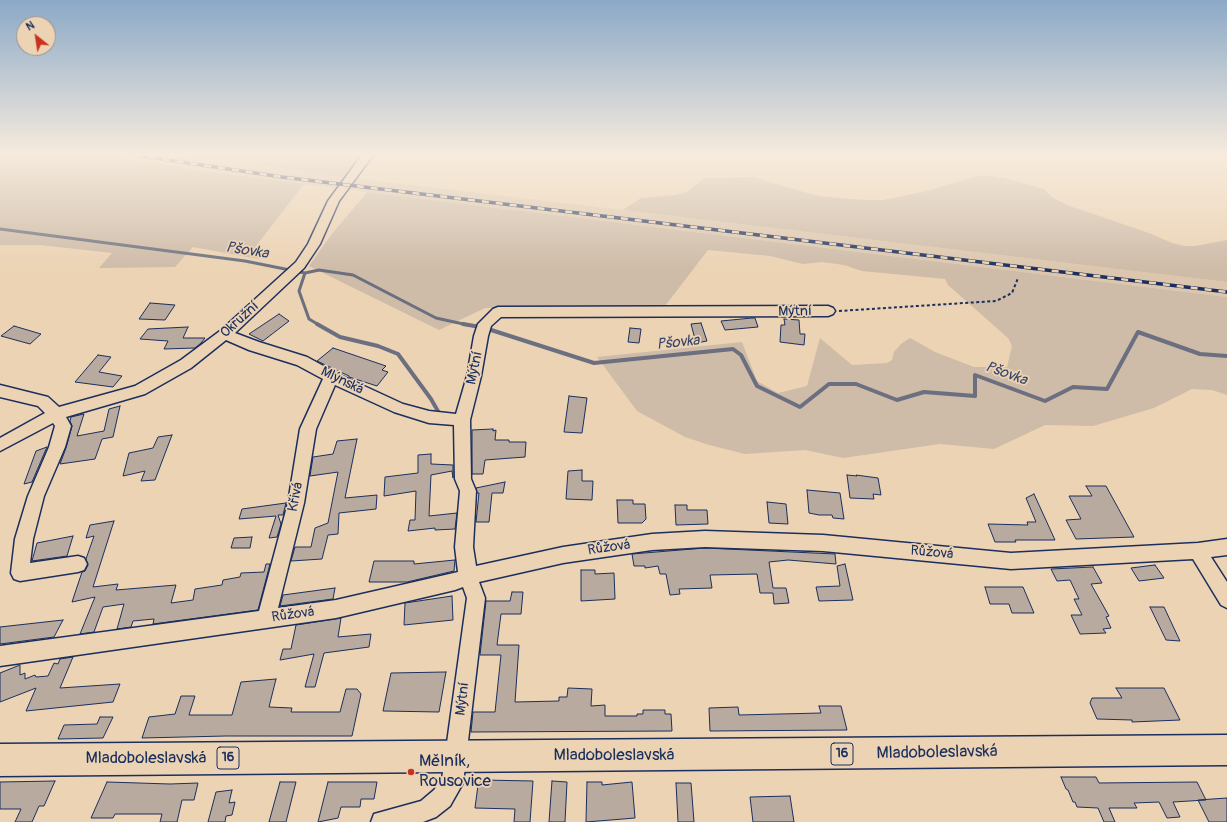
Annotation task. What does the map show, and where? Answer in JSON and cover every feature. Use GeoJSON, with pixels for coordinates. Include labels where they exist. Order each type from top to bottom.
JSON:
{"type":"FeatureCollection","features":[{"type":"Feature","properties":{"kind":"main road","name":"Mladoboleslavská"},"geometry":{"type":"LineString","coordinates":[[0,760],[1227,750]]}},
{"type":"Feature","properties":{"kind":"street","name":"Okružní"},"geometry":{"type":"LineString","coordinates":[[0,445],[56,414],[140,390],[186,364],[226,334],[300,265],[314,244],[334,201],[340,193]]}},
{"type":"Feature","properties":{"kind":"street","name":"Mýtní"},"geometry":{"type":"LineString","coordinates":[[382,822],[410,816],[428,809],[442,798],[452,783],[476,598],[468,576],[464,547],[468,491],[463,479],[462,420],[474,376],[481,336],[485,324],[498,312],[828,311]]}},
{"type":"Feature","properties":{"kind":"street","name":"Mlýnská"},"geometry":{"type":"LineString","coordinates":[[226,334],[254,346],[302,361],[333,378],[399,408],[429,417],[462,420]]}},
{"type":"Feature","properties":{"kind":"street","name":"Křivá"},"geometry":{"type":"LineString","coordinates":[[266,619],[296,503],[308,429],[328,385],[333,378]]}},
{"type":"Feature","properties":{"kind":"street"},"geometry":{"type":"LineString","coordinates":[[0,390],[43,401],[56,414],[62,426],[57,447],[36,496],[24,539],[20,573],[78,564]]}},
{"type":"Feature","properties":{"kind":"street","name":"Růžová"},"geometry":{"type":"LineString","coordinates":[[0,656],[336,609],[455,582],[468,576],[563,555],[652,542],[705,540],[823,543],[1011,561],[1198,551],[1227,547]]}},
{"type":"Feature","properties":{"kind":"street"},"geometry":{"type":"LineString","coordinates":[[1198,551],[1227,599]]}},
{"type":"Feature","properties":{"kind":"path"},"geometry":{"type":"LineString","coordinates":[[828,311],[996,301],[1012,293],[1018,278]]}},
{"type":"Feature","properties":{"kind":"shaded area"},"geometry":{"type":"Polygon","coordinates":[[[0,193],[297,193],[256,246],[258,259],[193,247],[175,267],[99,268],[112,253],[40,245],[0,245],[0,193]]]}},
{"type":"Feature","properties":{"kind":"shaded area"},"geometry":{"type":"Polygon","coordinates":[[[366,193],[378,193],[1227,297],[1227,395],[1212,390],[1192,389],[1154,408],[1093,426],[1045,425],[994,449],[940,444],[843,458],[805,450],[745,454],[685,437],[637,411],[597,357],[742,342],[757,381],[778,393],[807,386],[820,338],[852,365],[887,363],[892,360],[894,352],[901,344],[910,338],[935,352],[974,367],[1007,367],[1012,346],[1008,338],[948,285],[945,279],[862,271],[844,265],[822,262],[803,264],[770,256],[708,250],[665,306],[485,308],[439,330],[309,266],[331,235],[366,193]]]}},
{"type":"Feature","properties":{"kind":"shaded area"},"geometry":{"type":"Polygon","coordinates":[[[379,193],[482,193],[1227,282],[1227,297],[379,193]]]}},
{"type":"Feature","properties":{"kind":"shaded area"},"geometry":{"type":"Polygon","coordinates":[[[681,193],[809,193],[818,196],[883,200],[915,193],[1048,193],[1067,205],[1149,233],[1172,243],[1185,246],[1195,246],[1227,240],[1227,282],[623,210],[641,198],[681,193]]]}},
{"type":"Feature","properties":{"kind":"building"},"geometry":{"type":"Polygon","coordinates":[[[150,303],[175,305],[165,320],[139,319],[150,303]]]}},
{"type":"Feature","properties":{"kind":"building"},"geometry":{"type":"Polygon","coordinates":[[[279,314],[289,321],[263,341],[249,334],[279,314]]]}},
{"type":"Feature","properties":{"kind":"building"},"geometry":{"type":"Polygon","coordinates":[[[755,318],[758,327],[725,330],[721,321],[755,318]]]}},
{"type":"Feature","properties":{"kind":"building"},"geometry":{"type":"Polygon","coordinates":[[[784,319],[799,320],[800,334],[805,334],[804,345],[780,342],[781,325],[785,325],[784,319]]]}},
{"type":"Feature","properties":{"kind":"building"},"geometry":{"type":"Polygon","coordinates":[[[701,323],[707,341],[696,343],[691,324],[701,323]]]}},
{"type":"Feature","properties":{"kind":"building"},"geometry":{"type":"Polygon","coordinates":[[[14,326],[41,334],[30,344],[1,336],[14,326]]]}},
{"type":"Feature","properties":{"kind":"building"},"geometry":{"type":"Polygon","coordinates":[[[188,327],[183,338],[205,338],[195,348],[164,349],[168,341],[140,339],[148,329],[188,327]]]}},
{"type":"Feature","properties":{"kind":"building"},"geometry":{"type":"Polygon","coordinates":[[[630,328],[641,329],[639,343],[628,342],[630,328]]]}},
{"type":"Feature","properties":{"kind":"building"},"geometry":{"type":"Polygon","coordinates":[[[333,348],[386,366],[382,370],[388,372],[377,386],[349,377],[317,361],[333,348]]]}},
{"type":"Feature","properties":{"kind":"building"},"geometry":{"type":"Polygon","coordinates":[[[98,355],[111,357],[99,372],[122,376],[113,387],[75,382],[98,355]]]}},
{"type":"Feature","properties":{"kind":"building"},"geometry":{"type":"Polygon","coordinates":[[[569,396],[587,398],[582,433],[564,432],[569,396]]]}},
{"type":"Feature","properties":{"kind":"building"},"geometry":{"type":"Polygon","coordinates":[[[120,406],[113,437],[102,439],[95,459],[60,464],[72,426],[70,421],[71,417],[84,414],[77,436],[104,431],[109,409],[120,406]]]}},
{"type":"Feature","properties":{"kind":"building"},"geometry":{"type":"Polygon","coordinates":[[[493,429],[493,431],[496,430],[495,440],[526,442],[525,457],[485,460],[483,474],[472,474],[472,430],[493,429]]]}},
{"type":"Feature","properties":{"kind":"building"},"geometry":{"type":"Polygon","coordinates":[[[172,435],[155,480],[141,481],[145,471],[123,476],[129,453],[153,448],[158,437],[172,435]]]}},
{"type":"Feature","properties":{"kind":"building"},"geometry":{"type":"Polygon","coordinates":[[[357,439],[345,498],[377,495],[376,509],[339,513],[338,534],[328,535],[322,559],[291,561],[295,547],[311,547],[315,528],[328,523],[338,472],[310,476],[313,457],[333,454],[337,441],[357,439]]]}},
{"type":"Feature","properties":{"kind":"building"},"geometry":{"type":"Polygon","coordinates":[[[47,447],[32,482],[24,484],[36,451],[47,447]]]}},
{"type":"Feature","properties":{"kind":"building"},"geometry":{"type":"Polygon","coordinates":[[[431,454],[431,464],[453,465],[453,478],[452,471],[431,475],[429,516],[457,513],[455,529],[435,530],[435,528],[408,531],[410,520],[415,520],[416,491],[384,496],[385,477],[418,473],[418,455],[431,454]]]}},
{"type":"Feature","properties":{"kind":"building"},"geometry":{"type":"Polygon","coordinates":[[[582,470],[582,481],[593,481],[592,500],[566,499],[568,471],[582,470]]]}},
{"type":"Feature","properties":{"kind":"building"},"geometry":{"type":"Polygon","coordinates":[[[847,475],[878,478],[881,495],[873,494],[874,499],[850,498],[847,475]]]}},
{"type":"Feature","properties":{"kind":"building"},"geometry":{"type":"Polygon","coordinates":[[[505,482],[503,493],[492,493],[489,522],[476,522],[479,493],[477,493],[476,488],[505,482]]]}},
{"type":"Feature","properties":{"kind":"building"},"geometry":{"type":"Polygon","coordinates":[[[1086,486],[1106,486],[1134,537],[1076,539],[1066,520],[1081,519],[1069,496],[1092,496],[1086,486]]]}},
{"type":"Feature","properties":{"kind":"building"},"geometry":{"type":"Polygon","coordinates":[[[807,490],[840,493],[844,519],[833,518],[832,515],[809,513],[807,490]]]}},
{"type":"Feature","properties":{"kind":"building"},"geometry":{"type":"Polygon","coordinates":[[[1034,494],[1055,540],[1015,540],[1016,542],[995,542],[988,524],[1028,525],[1027,522],[1036,522],[1026,498],[1034,494]]]}},
{"type":"Feature","properties":{"kind":"building"},"geometry":{"type":"Polygon","coordinates":[[[617,500],[633,500],[633,504],[645,504],[646,519],[642,523],[618,523],[617,500]]]}},
{"type":"Feature","properties":{"kind":"building"},"geometry":{"type":"Polygon","coordinates":[[[767,502],[786,504],[788,524],[769,523],[767,502]]]}},
{"type":"Feature","properties":{"kind":"building"},"geometry":{"type":"Polygon","coordinates":[[[286,503],[283,515],[278,515],[281,524],[277,537],[269,538],[276,516],[239,519],[242,509],[286,503]]]}},
{"type":"Feature","properties":{"kind":"building"},"geometry":{"type":"Polygon","coordinates":[[[675,505],[687,505],[687,510],[707,510],[708,524],[676,525],[675,505]]]}},
{"type":"Feature","properties":{"kind":"building"},"geometry":{"type":"Polygon","coordinates":[[[114,521],[93,587],[118,584],[116,590],[176,585],[171,603],[193,600],[195,589],[222,585],[223,580],[240,577],[241,573],[264,572],[266,564],[270,564],[258,610],[153,624],[154,619],[133,621],[131,627],[117,629],[124,604],[103,607],[94,632],[80,634],[95,597],[72,602],[82,572],[85,571],[88,565],[86,559],[94,536],[86,538],[90,525],[114,521]]]}},
{"type":"Feature","properties":{"kind":"building"},"geometry":{"type":"Polygon","coordinates":[[[73,536],[67,556],[32,561],[37,543],[73,536]]]}},
{"type":"Feature","properties":{"kind":"building"},"geometry":{"type":"Polygon","coordinates":[[[252,537],[250,548],[231,548],[234,538],[252,537]]]}},
{"type":"Feature","properties":{"kind":"building"},"geometry":{"type":"Polygon","coordinates":[[[705,548],[835,554],[836,564],[788,560],[769,562],[773,588],[786,588],[789,603],[774,604],[773,593],[760,593],[757,574],[710,575],[712,588],[679,589],[680,594],[670,595],[666,574],[660,574],[658,566],[645,568],[645,566],[634,566],[632,554],[705,548]]]}},
{"type":"Feature","properties":{"kind":"building"},"geometry":{"type":"Polygon","coordinates":[[[455,560],[454,571],[407,582],[369,582],[374,561],[414,561],[414,564],[455,560]]]}},
{"type":"Feature","properties":{"kind":"building"},"geometry":{"type":"Polygon","coordinates":[[[845,564],[853,600],[819,601],[816,587],[840,586],[837,566],[845,564]]]}},
{"type":"Feature","properties":{"kind":"building"},"geometry":{"type":"Polygon","coordinates":[[[1155,565],[1164,578],[1139,581],[1131,568],[1155,565]]]}},
{"type":"Feature","properties":{"kind":"building"},"geometry":{"type":"Polygon","coordinates":[[[1093,567],[1102,583],[1091,584],[1109,616],[1106,617],[1111,628],[1103,629],[1106,633],[1080,634],[1071,615],[1082,615],[1074,599],[1079,599],[1070,580],[1057,581],[1051,569],[1093,567]]]}},
{"type":"Feature","properties":{"kind":"building"},"geometry":{"type":"Polygon","coordinates":[[[581,570],[595,570],[595,574],[614,573],[615,599],[581,601],[581,570]]]}},
{"type":"Feature","properties":{"kind":"building"},"geometry":{"type":"Polygon","coordinates":[[[985,587],[1023,587],[1034,613],[1012,613],[1009,604],[990,604],[985,587]]]}},
{"type":"Feature","properties":{"kind":"building"},"geometry":{"type":"Polygon","coordinates":[[[335,588],[333,599],[280,606],[283,595],[335,588]]]}},
{"type":"Feature","properties":{"kind":"building"},"geometry":{"type":"Polygon","coordinates":[[[512,592],[523,592],[521,614],[501,614],[497,645],[519,645],[515,702],[559,701],[559,697],[567,697],[568,688],[592,689],[591,706],[605,705],[605,716],[637,716],[637,714],[643,714],[643,710],[665,710],[665,714],[671,714],[672,731],[471,732],[473,712],[495,712],[501,655],[480,655],[486,601],[510,601],[512,592]]]}},
{"type":"Feature","properties":{"kind":"building"},"geometry":{"type":"Polygon","coordinates":[[[452,596],[453,620],[404,625],[405,603],[452,596]]]}},
{"type":"Feature","properties":{"kind":"building"},"geometry":{"type":"Polygon","coordinates":[[[1150,607],[1164,607],[1180,641],[1166,640],[1150,607]]]}},
{"type":"Feature","properties":{"kind":"building"},"geometry":{"type":"Polygon","coordinates":[[[341,618],[338,637],[371,634],[369,647],[324,653],[315,687],[305,687],[314,654],[280,660],[283,649],[291,649],[296,625],[341,618]]]}},
{"type":"Feature","properties":{"kind":"building"},"geometry":{"type":"Polygon","coordinates":[[[63,620],[54,637],[0,644],[0,627],[63,620]]]}},
{"type":"Feature","properties":{"kind":"building"},"geometry":{"type":"Polygon","coordinates":[[[73,657],[60,688],[120,684],[113,702],[26,711],[36,688],[0,702],[0,673],[20,665],[20,675],[25,673],[25,679],[35,675],[36,677],[48,676],[54,663],[58,664],[60,659],[73,657]]]}},
{"type":"Feature","properties":{"kind":"building"},"geometry":{"type":"Polygon","coordinates":[[[446,672],[439,712],[383,711],[391,673],[446,672]]]}},
{"type":"Feature","properties":{"kind":"building"},"geometry":{"type":"Polygon","coordinates":[[[276,679],[269,707],[292,708],[291,712],[340,712],[346,689],[357,689],[361,694],[352,736],[142,738],[149,717],[175,714],[181,696],[195,696],[189,715],[232,715],[241,682],[276,679]]]}},
{"type":"Feature","properties":{"kind":"building"},"geometry":{"type":"Polygon","coordinates":[[[1116,688],[1164,688],[1180,720],[1132,722],[1132,720],[1097,719],[1090,703],[1092,698],[1122,698],[1116,688]]]}},
{"type":"Feature","properties":{"kind":"building"},"geometry":{"type":"Polygon","coordinates":[[[819,706],[841,706],[847,730],[710,731],[709,708],[738,707],[739,715],[821,713],[819,706]]]}},
{"type":"Feature","properties":{"kind":"building"},"geometry":{"type":"Polygon","coordinates":[[[100,717],[113,717],[103,738],[58,739],[64,725],[97,724],[100,717]]]}},
{"type":"Feature","properties":{"kind":"building"},"geometry":{"type":"Polygon","coordinates":[[[1061,777],[1096,777],[1099,783],[1197,782],[1206,800],[1173,802],[1180,817],[1167,818],[1159,802],[1134,803],[1137,808],[1109,808],[1115,822],[1104,822],[1098,808],[1077,807],[1066,789],[1061,777]]]}},
{"type":"Feature","properties":{"kind":"building"},"geometry":{"type":"Polygon","coordinates":[[[482,780],[533,781],[530,822],[514,822],[515,809],[475,808],[478,785],[482,780]]]}},
{"type":"Feature","properties":{"kind":"building"},"geometry":{"type":"Polygon","coordinates":[[[55,781],[44,806],[39,806],[32,822],[15,822],[21,809],[0,809],[0,782],[55,781]]]}},
{"type":"Feature","properties":{"kind":"building"},"geometry":{"type":"Polygon","coordinates":[[[552,781],[567,782],[565,822],[549,822],[552,781]]]}},
{"type":"Feature","properties":{"kind":"building"},"geometry":{"type":"Polygon","coordinates":[[[107,782],[170,784],[198,783],[194,800],[182,800],[177,822],[160,822],[162,814],[115,814],[113,818],[91,818],[107,782]]]}},
{"type":"Feature","properties":{"kind":"building"},"geometry":{"type":"Polygon","coordinates":[[[280,782],[296,782],[286,822],[269,822],[280,782]]]}},
{"type":"Feature","properties":{"kind":"building"},"geometry":{"type":"Polygon","coordinates":[[[328,782],[377,782],[374,799],[361,799],[360,807],[341,807],[338,818],[318,822],[328,782]]]}},
{"type":"Feature","properties":{"kind":"building"},"geometry":{"type":"Polygon","coordinates":[[[587,782],[602,782],[602,785],[632,782],[635,818],[586,822],[587,782]]]}},
{"type":"Feature","properties":{"kind":"building"},"geometry":{"type":"Polygon","coordinates":[[[676,783],[691,783],[694,822],[678,822],[676,783]]]}},
{"type":"Feature","properties":{"kind":"building"},"geometry":{"type":"Polygon","coordinates":[[[232,790],[229,803],[235,802],[232,815],[226,816],[225,822],[208,822],[216,792],[232,790]]]}},
{"type":"Feature","properties":{"kind":"building"},"geometry":{"type":"Polygon","coordinates":[[[790,796],[794,822],[753,822],[750,797],[790,796]]]}},
{"type":"Feature","properties":{"kind":"building"},"geometry":{"type":"Polygon","coordinates":[[[1227,798],[1227,822],[1209,822],[1198,800],[1227,798]]]}},
{"type":"Feature","properties":{"kind":"waterway","name":"Pšovka"},"geometry":{"type":"LineString","coordinates":[[0,229],[245,261],[305,273]]}},
{"type":"Feature","properties":{"kind":"waterway","name":"Pšovka"},"geometry":{"type":"LineString","coordinates":[[305,273],[319,270],[353,275],[436,318],[465,324]]}},
{"type":"Feature","properties":{"kind":"waterway"},"geometry":{"type":"LineString","coordinates":[[305,273],[299,291],[309,319],[319,325]]}},
{"type":"Feature","properties":{"kind":"waterway"},"geometry":{"type":"LineString","coordinates":[[317,324],[340,337],[378,346],[398,354],[431,399],[439,413]]}},
{"type":"Feature","properties":{"kind":"waterway","name":"Pšovka"},"geometry":{"type":"LineString","coordinates":[[465,324],[480,327]]}},
{"type":"Feature","properties":{"kind":"waterway","name":"Pšovka"},"geometry":{"type":"LineString","coordinates":[[488,329],[594,363],[733,349],[741,355],[757,386],[800,407],[829,384],[856,384],[897,400],[924,392],[975,396],[975,375],[1045,401],[1073,387],[1107,389],[1138,332],[1200,354],[1227,356]]}},
{"type":"Feature","properties":{"kind":"railway"},"geometry":{"type":"LineString","coordinates":[[416,193],[1227,292]]}},
{"type":"Feature","properties":{"kind":"place","name":"Mělník, Rousovice"},"geometry":{"type":"Point","coordinates":[411,772]}}]}
